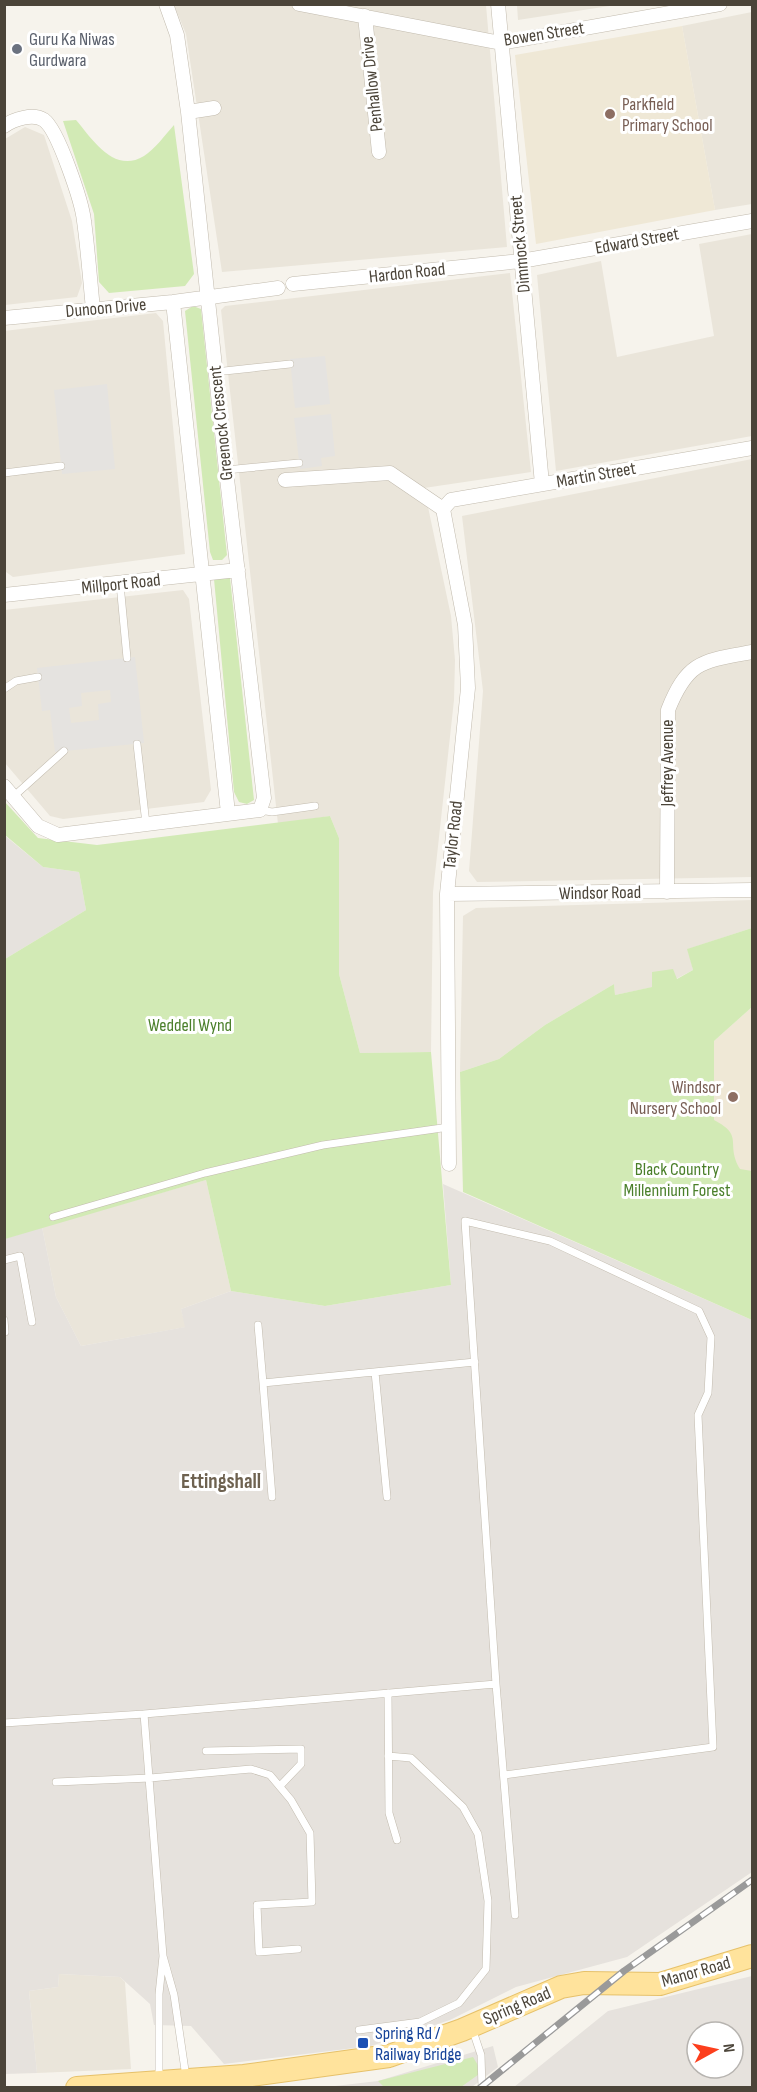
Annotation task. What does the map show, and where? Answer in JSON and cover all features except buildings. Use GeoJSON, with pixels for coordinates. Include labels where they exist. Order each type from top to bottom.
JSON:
{"type":"FeatureCollection","features":[{"type":"Feature","properties":{"kind":"main road","name":"Manor Road"},"geometry":{"type":"LineString","coordinates":[[639,1984],[660,1984],[753,1956]]}},
{"type":"Feature","properties":{"kind":"main road","name":"Spring Road"},"geometry":{"type":"LineString","coordinates":[[77,2088],[244,2076],[389,2056],[471,2026],[541,1994],[573,1984],[639,1984]]}},
{"type":"Feature","properties":{"kind":"street","name":"Greenock Crescent"},"geometry":{"type":"LineString","coordinates":[[166,4],[177,35],[188,112],[264,798],[260,810]]}},
{"type":"Feature","properties":{"kind":"street","name":"Bowen Street"},"geometry":{"type":"LineString","coordinates":[[299,4],[501,43],[720,4]]}},
{"type":"Feature","properties":{"kind":"street","name":"Dimmock Street"},"geometry":{"type":"LineString","coordinates":[[498,4],[542,484]]}},
{"type":"Feature","properties":{"kind":"street","name":"Penhallow Drive"},"geometry":{"type":"LineString","coordinates":[[365,16],[379,152]]}},
{"type":"Feature","properties":{"kind":"street"},"geometry":{"type":"LineString","coordinates":[[188,112],[214,108]]}},
{"type":"Feature","properties":{"kind":"street"},"geometry":{"type":"LineString","coordinates":[[4,126],[22,118],[33,117],[42,119],[57,135],[84,219],[93,309]]}},
{"type":"Feature","properties":{"kind":"street","name":"Edward Street"},"geometry":{"type":"LineString","coordinates":[[521,261],[753,221]]}},
{"type":"Feature","properties":{"kind":"street","name":"Hardon Road"},"geometry":{"type":"LineString","coordinates":[[293,284],[521,261]]}},
{"type":"Feature","properties":{"kind":"street","name":"Dunoon Drive"},"geometry":{"type":"LineString","coordinates":[[4,318],[173,302],[278,288]]}},
{"type":"Feature","properties":{"kind":"street","name":"Greenock Crescent"},"geometry":{"type":"LineString","coordinates":[[173,302],[228,813]]}},
{"type":"Feature","properties":{"kind":"street","name":"Martin Street"},"geometry":{"type":"LineString","coordinates":[[443,509],[451,500],[753,448]]}},
{"type":"Feature","properties":{"kind":"street"},"geometry":{"type":"LineString","coordinates":[[285,480],[390,473],[443,509]]}},
{"type":"Feature","properties":{"kind":"street","name":"Taylor Road"},"geometry":{"type":"LineString","coordinates":[[443,509],[465,625],[468,688],[447,894],[449,1164]]}},
{"type":"Feature","properties":{"kind":"street","name":"Millport Road"},"geometry":{"type":"LineString","coordinates":[[4,595],[238,570]]}},
{"type":"Feature","properties":{"kind":"street","name":"Jeffrey Avenue"},"geometry":{"type":"LineString","coordinates":[[667,892],[668,710],[676,688],[685,675],[704,661],[753,652]]}},
{"type":"Feature","properties":{"kind":"street"},"geometry":{"type":"LineString","coordinates":[[9,792],[38,826],[52,834],[65,835],[260,810]]}},
{"type":"Feature","properties":{"kind":"street","name":"Windsor Road"},"geometry":{"type":"LineString","coordinates":[[447,894],[753,890]]}},
{"type":"Feature","properties":{"kind":"lane"},"geometry":{"type":"LineString","coordinates":[[216,372],[290,364]]}},
{"type":"Feature","properties":{"kind":"lane"},"geometry":{"type":"LineString","coordinates":[[226,470],[299,463]]}},
{"type":"Feature","properties":{"kind":"lane"},"geometry":{"type":"LineString","coordinates":[[4,473],[62,466]]}},
{"type":"Feature","properties":{"kind":"lane"},"geometry":{"type":"LineString","coordinates":[[120,584],[128,658]]}},
{"type":"Feature","properties":{"kind":"lane"},"geometry":{"type":"LineString","coordinates":[[4,689],[16,681],[38,677]]}},
{"type":"Feature","properties":{"kind":"lane"},"geometry":{"type":"LineString","coordinates":[[137,744],[146,824]]}},
{"type":"Feature","properties":{"kind":"lane"},"geometry":{"type":"LineString","coordinates":[[9,792],[64,751]]}},
{"type":"Feature","properties":{"kind":"lane"},"geometry":{"type":"LineString","coordinates":[[260,810],[272,812],[315,806]]}},
{"type":"Feature","properties":{"kind":"lane"},"geometry":{"type":"LineString","coordinates":[[53,1217],[205,1173],[323,1144],[449,1127]]}},
{"type":"Feature","properties":{"kind":"lane"},"geometry":{"type":"LineString","coordinates":[[504,1775],[713,1747],[698,1415],[708,1393],[711,1337],[699,1311],[549,1241],[465,1221],[496,1684],[515,1915]]}},
{"type":"Feature","properties":{"kind":"lane"},"geometry":{"type":"LineString","coordinates":[[4,1260],[20,1256],[32,1322]]}},
{"type":"Feature","properties":{"kind":"lane"},"geometry":{"type":"LineString","coordinates":[[4,1320],[5,1332]]}},
{"type":"Feature","properties":{"kind":"lane"},"geometry":{"type":"LineString","coordinates":[[258,1325],[272,1497]]}},
{"type":"Feature","properties":{"kind":"lane"},"geometry":{"type":"LineString","coordinates":[[263,1383],[475,1362]]}},
{"type":"Feature","properties":{"kind":"lane"},"geometry":{"type":"LineString","coordinates":[[375,1372],[387,1497]]}},
{"type":"Feature","properties":{"kind":"lane"},"geometry":{"type":"LineString","coordinates":[[4,1723],[144,1714],[496,1684]]}},
{"type":"Feature","properties":{"kind":"lane"},"geometry":{"type":"LineString","coordinates":[[388,1694],[389,1813],[397,1840]]}},
{"type":"Feature","properties":{"kind":"lane"},"geometry":{"type":"LineString","coordinates":[[144,1714],[164,1956],[174,1995],[186,2079]]}},
{"type":"Feature","properties":{"kind":"lane"},"geometry":{"type":"LineString","coordinates":[[206,1751],[301,1749],[301,1764],[279,1786]]}},
{"type":"Feature","properties":{"kind":"lane"},"geometry":{"type":"LineString","coordinates":[[359,2030],[420,2022],[459,2003],[486,1969],[488,1901],[478,1834],[463,1807],[411,1758],[388,1756]]}},
{"type":"Feature","properties":{"kind":"lane"},"geometry":{"type":"LineString","coordinates":[[56,1782],[150,1778],[251,1768],[270,1775],[291,1800],[310,1833],[312,1902],[257,1905],[259,1952],[298,1949]]}},
{"type":"Feature","properties":{"kind":"lane"},"geometry":{"type":"LineString","coordinates":[[159,2081],[159,1994],[164,1956]]}},
{"type":"Feature","properties":{"kind":"lane"},"geometry":{"type":"LineString","coordinates":[[471,2026],[480,2055],[482,2088]]}},
{"type":"Feature","properties":{"kind":"shaded area"},"geometry":{"type":"Polygon","coordinates":[[[517,4],[616,5],[518,20],[517,4]]]}},
{"type":"Feature","properties":{"kind":"shaded area"},"geometry":{"type":"Polygon","coordinates":[[[174,5],[486,5],[507,247],[222,272],[186,34],[174,5]]]}},
{"type":"Feature","properties":{"kind":"shaded area"},"geometry":{"type":"Polygon","coordinates":[[[752,12],[752,204],[715,210],[682,26],[752,12]]]}},
{"type":"Feature","properties":{"kind":"shaded area","name":"Parkfield Primary School"},"geometry":{"type":"Polygon","coordinates":[[[682,26],[715,210],[536,244],[515,55],[682,26]]]}},
{"type":"Feature","properties":{"kind":"shaded area"},"geometry":{"type":"Polygon","coordinates":[[[25,127],[44,135],[72,221],[82,283],[77,297],[5,305],[5,139],[25,127]]]}},
{"type":"Feature","properties":{"kind":"shaded area"},"geometry":{"type":"Polygon","coordinates":[[[752,234],[752,436],[556,471],[537,275],[601,261],[617,357],[714,336],[699,244],[752,234]]]}},
{"type":"Feature","properties":{"kind":"shaded area"},"geometry":{"type":"Polygon","coordinates":[[[510,273],[531,472],[424,488],[451,616],[455,660],[454,700],[433,892],[431,1052],[360,1053],[339,974],[339,838],[330,816],[278,824],[221,310],[225,306],[510,273]]]}},
{"type":"Feature","properties":{"kind":"shaded area"},"geometry":{"type":"Polygon","coordinates":[[[156,313],[163,321],[185,554],[13,577],[6,572],[4,555],[4,331],[156,313]]]}},
{"type":"Feature","properties":{"kind":"shaded area"},"geometry":{"type":"Polygon","coordinates":[[[325,356],[330,404],[295,408],[290,359],[325,356]]]}},
{"type":"Feature","properties":{"kind":"shaded area"},"geometry":{"type":"Polygon","coordinates":[[[107,384],[115,469],[62,474],[54,390],[107,384]]]}},
{"type":"Feature","properties":{"kind":"shaded area"},"geometry":{"type":"Polygon","coordinates":[[[331,414],[335,456],[321,458],[322,466],[300,469],[294,418],[331,414]]]}},
{"type":"Feature","properties":{"kind":"shaded area"},"geometry":{"type":"Polygon","coordinates":[[[752,459],[752,877],[477,882],[469,871],[483,691],[462,516],[752,459]]]}},
{"type":"Feature","properties":{"kind":"shaded area"},"geometry":{"type":"Polygon","coordinates":[[[183,590],[189,599],[211,790],[204,802],[63,819],[50,816],[5,763],[4,610],[183,590]]]}},
{"type":"Feature","properties":{"kind":"shaded area"},"geometry":{"type":"Polygon","coordinates":[[[135,657],[144,743],[55,752],[50,710],[42,711],[37,668],[135,657]],[[110,690],[81,693],[82,706],[69,708],[71,723],[99,720],[98,704],[111,702],[110,690]]]}},
{"type":"Feature","properties":{"kind":"shaded area"},"geometry":{"type":"Polygon","coordinates":[[[4,835],[43,867],[79,872],[86,910],[5,959],[4,835]]]}},
{"type":"Feature","properties":{"kind":"shaded area"},"geometry":{"type":"Polygon","coordinates":[[[752,900],[752,928],[688,949],[693,970],[676,979],[652,972],[653,987],[615,995],[614,984],[545,1025],[499,1059],[460,1072],[463,916],[476,908],[752,900]]]}},
{"type":"Feature","properties":{"kind":"shaded area","name":"Windsor Nursery School"},"geometry":{"type":"Polygon","coordinates":[[[752,1007],[752,1186],[714,1183],[714,1041],[752,1007]]]}},
{"type":"Feature","properties":{"kind":"shaded area"},"geometry":{"type":"Polygon","coordinates":[[[206,1180],[231,1291],[181,1309],[186,1327],[81,1346],[56,1297],[42,1227],[206,1180]]]}},
{"type":"Feature","properties":{"kind":"shaded area"},"geometry":{"type":"Polygon","coordinates":[[[443,1184],[752,1320],[752,1872],[627,1957],[516,1987],[450,2020],[371,2046],[224,2064],[191,2026],[154,2025],[150,2004],[120,1977],[59,1974],[58,1987],[29,1991],[37,2073],[5,2074],[4,1239],[42,1227],[56,1297],[81,1346],[185,1327],[181,1309],[231,1291],[325,1306],[451,1285],[443,1184]]]}},
{"type":"Feature","properties":{"kind":"shaded area"},"geometry":{"type":"Polygon","coordinates":[[[59,1974],[120,1977],[125,1982],[131,2069],[37,2073],[29,1991],[58,1987],[59,1974]]]}},
{"type":"Feature","properties":{"kind":"shaded area"},"geometry":{"type":"Polygon","coordinates":[[[752,1976],[752,2087],[514,2087],[608,2011],[752,1976]]]}},
{"type":"Feature","properties":{"kind":"shaded area"},"geometry":{"type":"Polygon","coordinates":[[[493,2046],[498,2067],[472,2087],[318,2088],[378,2081],[493,2046]]]}},
{"type":"Feature","properties":{"kind":"green space"},"geometry":{"type":"Polygon","coordinates":[[[76,120],[105,152],[123,161],[144,156],[174,125],[194,274],[185,286],[109,293],[99,282],[94,214],[63,121],[76,120]]]}},
{"type":"Feature","properties":{"kind":"green space"},"geometry":{"type":"Polygon","coordinates":[[[193,306],[201,309],[227,555],[222,560],[213,560],[210,552],[185,311],[193,306]]]}},
{"type":"Feature","properties":{"kind":"green space"},"geometry":{"type":"Polygon","coordinates":[[[221,576],[230,578],[254,800],[247,804],[239,802],[234,792],[214,579],[221,576]]]}},
{"type":"Feature","properties":{"kind":"green space","name":"Weddell Wynd"},"geometry":{"type":"Polygon","coordinates":[[[4,801],[38,838],[97,845],[330,816],[339,838],[339,974],[360,1053],[431,1052],[451,1285],[325,1306],[231,1291],[206,1180],[5,1239],[5,959],[86,910],[79,872],[43,867],[5,835],[4,801]]]}},
{"type":"Feature","properties":{"kind":"green space","name":"Black Country Millennium Forest"},"geometry":{"type":"Polygon","coordinates":[[[752,928],[752,1007],[714,1041],[714,1120],[732,1136],[734,1153],[740,1169],[752,1171],[752,1320],[463,1192],[460,1072],[499,1059],[545,1025],[614,984],[615,995],[652,987],[652,972],[673,969],[677,979],[693,970],[687,949],[752,928]]]}},
{"type":"Feature","properties":{"kind":"green space"},"geometry":{"type":"Polygon","coordinates":[[[473,2057],[482,2072],[461,2087],[384,2087],[378,2081],[473,2057]]]}},
{"type":"Feature","properties":{"kind":"railway"},"geometry":{"type":"LineString","coordinates":[[480,2088],[624,1971],[752,1880]]}},
{"type":"Feature","properties":{"kind":"place","name":"Guru Ka Niwas Gurdwara"},"geometry":{"type":"Point","coordinates":[17,49]}},
{"type":"Feature","properties":{"kind":"place","name":"Parkfield Primary School"},"geometry":{"type":"Point","coordinates":[610,114]}},
{"type":"Feature","properties":{"kind":"place","name":"Windsor Nursery School"},"geometry":{"type":"Point","coordinates":[733,1097]}},
{"type":"Feature","properties":{"kind":"place","name":"Spring Rd / Railway Bridge"},"geometry":{"type":"Point","coordinates":[363,2043]}},
{"type":"Feature","properties":{"kind":"district","name":"Ettingshall"},"geometry":{"type":"Point","coordinates":[221,1481]}}]}
